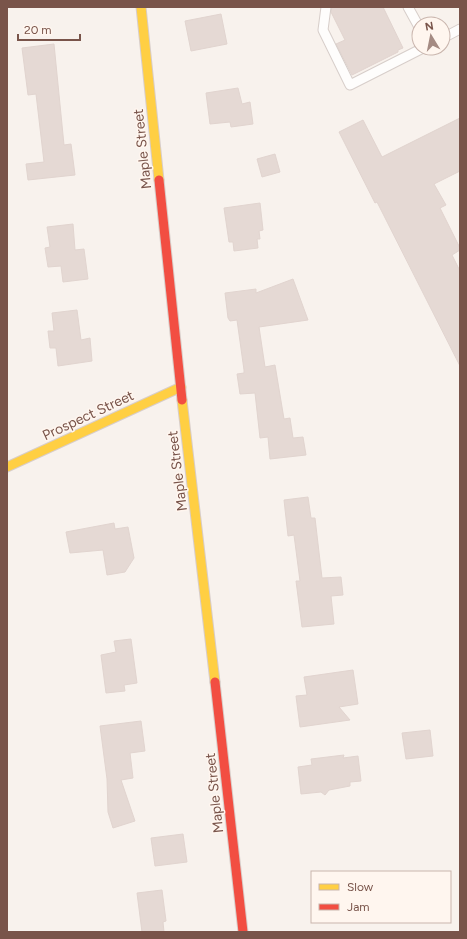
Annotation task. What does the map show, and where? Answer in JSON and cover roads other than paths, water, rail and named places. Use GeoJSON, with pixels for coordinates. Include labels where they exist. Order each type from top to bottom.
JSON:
{"type":"FeatureCollection","features":[{"type":"Feature","properties":{"kind":"main road","name":"Maple Street"},"geometry":{"type":"LineString","coordinates":[[141,7],[181,387],[243,932]]}},
{"type":"Feature","properties":{"kind":"main road","name":"Prospect Street"},"geometry":{"type":"LineString","coordinates":[[7,468],[181,387]]}},
{"type":"Feature","properties":{"kind":"lane"},"geometry":{"type":"LineString","coordinates":[[326,7],[323,30],[350,84],[411,54]]}},
{"type":"Feature","properties":{"kind":"lane"},"geometry":{"type":"LineString","coordinates":[[408,7],[413,16]]}},
{"type":"Feature","properties":{"kind":"lane"},"geometry":{"type":"LineString","coordinates":[[451,34],[460,29]]}}]}
